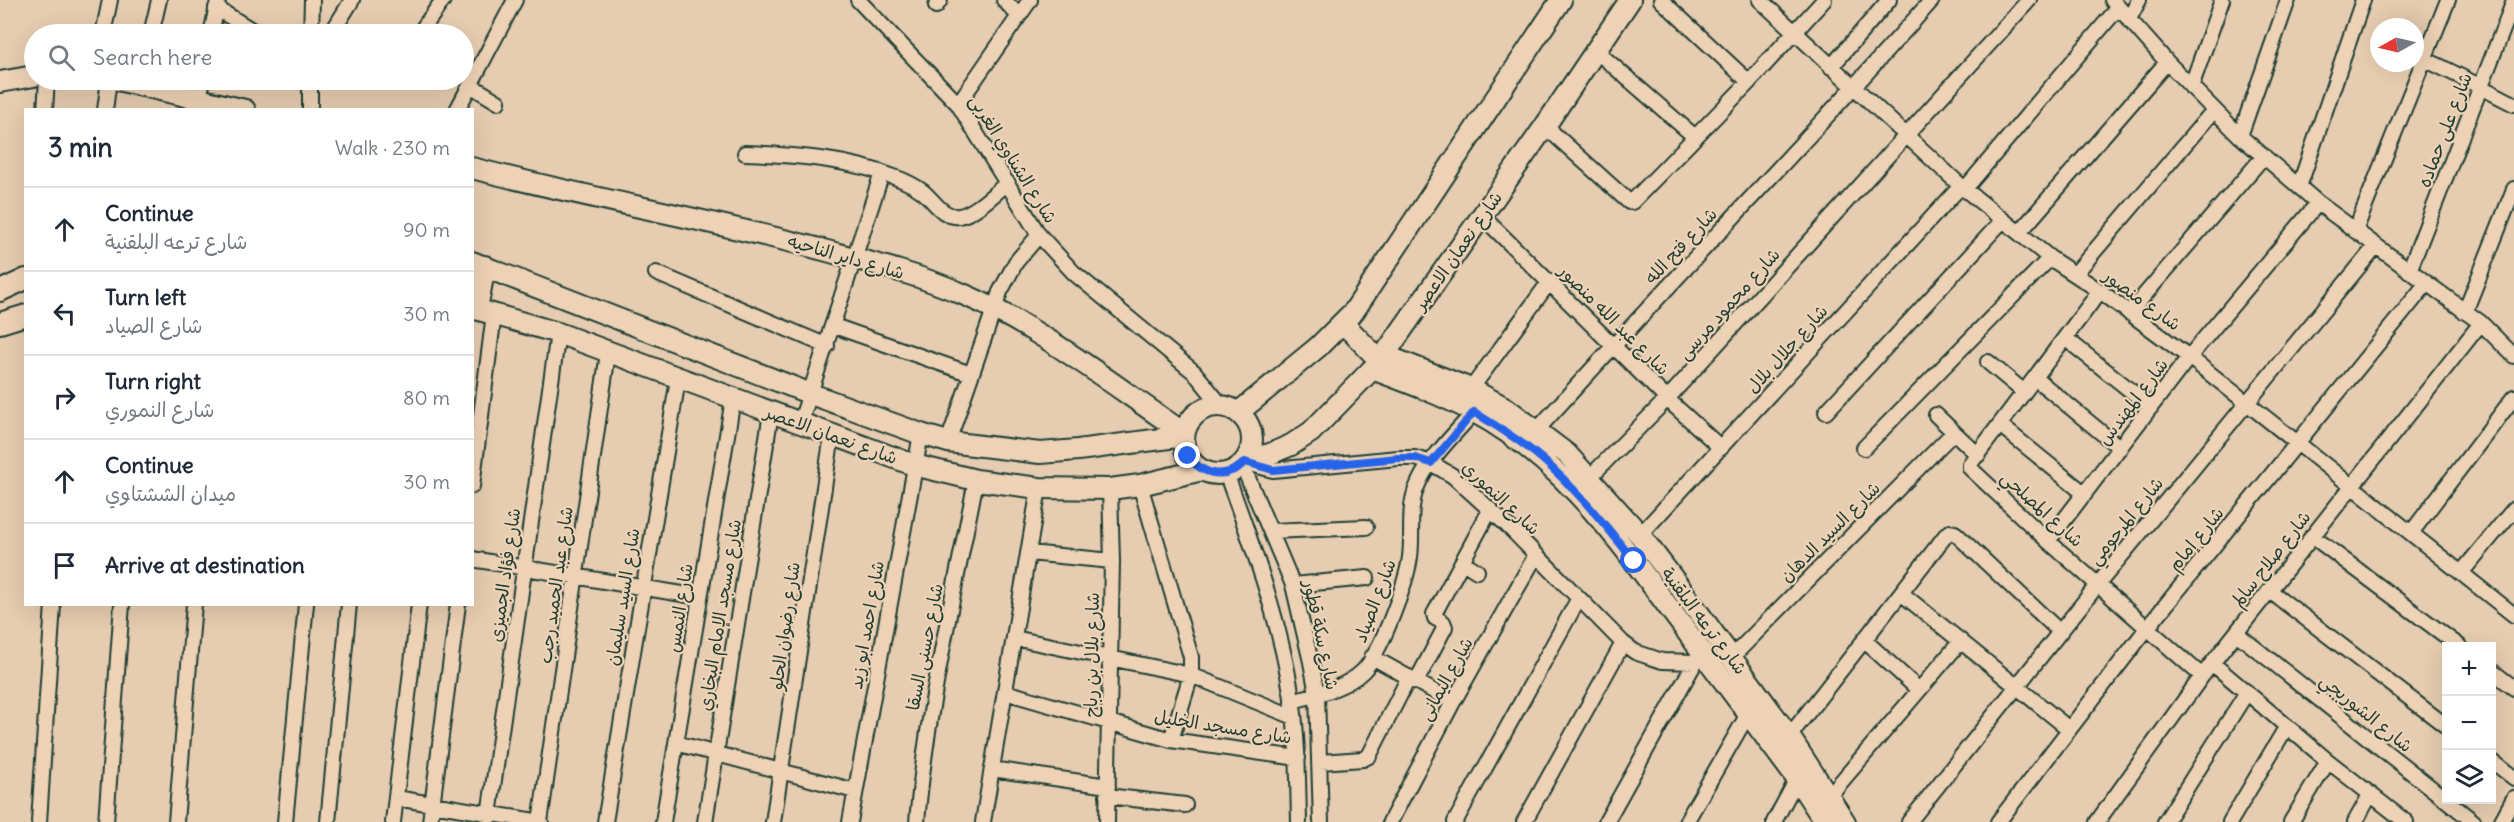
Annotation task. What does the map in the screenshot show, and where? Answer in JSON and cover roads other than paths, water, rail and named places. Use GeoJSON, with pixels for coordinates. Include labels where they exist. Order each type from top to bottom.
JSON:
{"type":"FeatureCollection","features":[{"type":"Feature","properties":{"kind":"main road"},"geometry":{"type":"LineString","coordinates":[[1230,408],[1344,324],[1368,292],[1561,0]]}},
{"type":"Feature","properties":{"kind":"main road","name":"شارع نعمان الاعصر"},"geometry":{"type":"LineString","coordinates":[[1240,464],[1292,445],[1311,432],[1379,362],[1545,126],[1630,0]]}},
{"type":"Feature","properties":{"kind":"main road"},"geometry":{"type":"LineString","coordinates":[[0,82],[24,78]]}},
{"type":"Feature","properties":{"kind":"main road"},"geometry":{"type":"LineString","coordinates":[[172,90],[241,108]]}},
{"type":"Feature","properties":{"kind":"main road","name":"شارع داير الناحيه"},"geometry":{"type":"LineString","coordinates":[[474,169],[559,191],[772,236],[934,282],[995,309],[1035,332],[1184,434]]}},
{"type":"Feature","properties":{"kind":"main road"},"geometry":{"type":"LineString","coordinates":[[479,264],[481,310]]}},
{"type":"Feature","properties":{"kind":"main road","name":"شارع نعمان الاعصر"},"geometry":{"type":"LineString","coordinates":[[479,264],[811,394],[948,442],[1040,453],[1078,450],[1184,434]]}},
{"type":"Feature","properties":{"kind":"main road"},"geometry":{"type":"LineString","coordinates":[[0,291],[24,280]]}},
{"type":"Feature","properties":{"kind":"main road","name":"شارع نعمان الاعصر"},"geometry":{"type":"LineString","coordinates":[[481,310],[558,333],[914,465],[976,480],[1039,488],[1110,489],[1140,485],[1202,470]]}},
{"type":"Feature","properties":{"kind":"main road"},"geometry":{"type":"LineString","coordinates":[[0,323],[24,316]]}},
{"type":"Feature","properties":{"kind":"main road"},"geometry":{"type":"LineString","coordinates":[[1344,324],[1379,362]]}},
{"type":"Feature","properties":{"kind":"main road","name":"شارع ترعه البلقنية"},"geometry":{"type":"LineString","coordinates":[[1379,362],[1471,388],[1506,408],[1567,454],[1640,535],[1681,589],[1790,736],[1845,822]]}},
{"type":"Feature","properties":{"kind":"main road","name":"شارع ترعه البلقنية"},"geometry":{"type":"LineString","coordinates":[[1379,362],[1474,412],[1526,446],[1576,492],[1616,537],[1667,604],[1699,656],[1748,714],[1797,779],[1825,822]]}},
{"type":"Feature","properties":{"kind":"main road"},"geometry":{"type":"LineString","coordinates":[[1209,406],[1230,408],[1250,425],[1252,442],[1240,464],[1218,474],[1202,470],[1188,456],[1184,434],[1189,421],[1209,406]]}},
{"type":"Feature","properties":{"kind":"main road"},"geometry":{"type":"LineString","coordinates":[[1667,604],[1681,589]]}},
{"type":"Feature","properties":{"kind":"street"},"geometry":{"type":"LineString","coordinates":[[105,24],[110,0]]}},
{"type":"Feature","properties":{"kind":"street"},"geometry":{"type":"LineString","coordinates":[[153,24],[159,0]]}},
{"type":"Feature","properties":{"kind":"street"},"geometry":{"type":"LineString","coordinates":[[311,24],[312,0]]}},
{"type":"Feature","properties":{"kind":"street"},"geometry":{"type":"LineString","coordinates":[[337,24],[352,0]]}},
{"type":"Feature","properties":{"kind":"street"},"geometry":{"type":"LineString","coordinates":[[426,24],[442,0]]}},
{"type":"Feature","properties":{"kind":"street"},"geometry":{"type":"LineString","coordinates":[[474,77],[515,0]]}},
{"type":"Feature","properties":{"kind":"street","name":"شارع الشناوي الغربى"},"geometry":{"type":"LineString","coordinates":[[858,0],[958,104],[1039,236],[1074,273],[1194,372],[1230,408]]}},
{"type":"Feature","properties":{"kind":"street"},"geometry":{"type":"LineString","coordinates":[[1004,0],[1020,16]]}},
{"type":"Feature","properties":{"kind":"street"},"geometry":{"type":"LineString","coordinates":[[958,104],[1030,0]]}},
{"type":"Feature","properties":{"kind":"street"},"geometry":{"type":"LineString","coordinates":[[1660,0],[1749,82]]}},
{"type":"Feature","properties":{"kind":"street","name":"شارع منصور"},"geometry":{"type":"LineString","coordinates":[[1761,0],[1962,188],[2050,258],[2100,291],[2189,357],[2514,615]]}},
{"type":"Feature","properties":{"kind":"street"},"geometry":{"type":"LineString","coordinates":[[1545,126],[1630,203],[1749,82],[1824,0]]}},
{"type":"Feature","properties":{"kind":"street"},"geometry":{"type":"LineString","coordinates":[[1831,67],[1889,0]]}},
{"type":"Feature","properties":{"kind":"street","name":"شارع فتح الله"},"geometry":{"type":"LineString","coordinates":[[1537,430],[1614,344],[1854,88],[1932,0]]}},
{"type":"Feature","properties":{"kind":"street","name":"شارع محمود مرسى"},"geometry":{"type":"LineString","coordinates":[[1576,492],[1667,399],[2029,0]]}},
{"type":"Feature","properties":{"kind":"street"},"geometry":{"type":"LineString","coordinates":[[2129,19],[2139,0]]}},
{"type":"Feature","properties":{"kind":"street"},"geometry":{"type":"LineString","coordinates":[[2191,87],[2222,0]]}},
{"type":"Feature","properties":{"kind":"street"},"geometry":{"type":"LineString","coordinates":[[2240,136],[2288,0]]}},
{"type":"Feature","properties":{"kind":"street"},"geometry":{"type":"LineString","coordinates":[[2299,187],[2363,0]]}},
{"type":"Feature","properties":{"kind":"street"},"geometry":{"type":"LineString","coordinates":[[2448,0],[2424,59],[2514,104]]}},
{"type":"Feature","properties":{"kind":"street","name":"شارع على حماده"},"geometry":{"type":"LineString","coordinates":[[2409,271],[2514,1]]}},
{"type":"Feature","properties":{"kind":"street"},"geometry":{"type":"LineString","coordinates":[[213,24],[217,4],[244,24]]}},
{"type":"Feature","properties":{"kind":"street"},"geometry":{"type":"LineString","coordinates":[[2115,4],[2167,62],[2240,136],[2318,203],[2481,323],[2514,356]]}},
{"type":"Feature","properties":{"kind":"street","name":"شارع جلال بلال"},"geometry":{"type":"LineString","coordinates":[[1640,535],[1962,188],[2115,4]]}},
{"type":"Feature","properties":{"kind":"street"},"geometry":{"type":"LineString","coordinates":[[1595,50],[1695,137]]}},
{"type":"Feature","properties":{"kind":"street"},"geometry":{"type":"LineString","coordinates":[[2019,232],[2167,62]]}},
{"type":"Feature","properties":{"kind":"street"},"geometry":{"type":"LineString","coordinates":[[2355,231],[2419,72]]}},
{"type":"Feature","properties":{"kind":"street"},"geometry":{"type":"LineString","coordinates":[[474,87],[498,102]]}},
{"type":"Feature","properties":{"kind":"street"},"geometry":{"type":"LineString","coordinates":[[45,108],[46,90]]}},
{"type":"Feature","properties":{"kind":"street"},"geometry":{"type":"LineString","coordinates":[[105,108],[108,90]]}},
{"type":"Feature","properties":{"kind":"street"},"geometry":{"type":"LineString","coordinates":[[310,90],[310,108]]}},
{"type":"Feature","properties":{"kind":"street"},"geometry":{"type":"LineString","coordinates":[[458,108],[467,90]]}},
{"type":"Feature","properties":{"kind":"street"},"geometry":{"type":"LineString","coordinates":[[2075,274],[2214,110]]}},
{"type":"Feature","properties":{"kind":"street"},"geometry":{"type":"LineString","coordinates":[[745,153],[823,159],[882,173],[899,179],[922,192],[951,215],[959,216],[970,211],[1008,183]]}},
{"type":"Feature","properties":{"kind":"street"},"geometry":{"type":"LineString","coordinates":[[2129,313],[2264,156]]}},
{"type":"Feature","properties":{"kind":"street"},"geometry":{"type":"LineString","coordinates":[[800,424],[856,259],[882,173]]}},
{"type":"Feature","properties":{"kind":"street"},"geometry":{"type":"LineString","coordinates":[[2465,312],[2514,189]]}},
{"type":"Feature","properties":{"kind":"street","name":"شارع المهندس"},"geometry":{"type":"LineString","coordinates":[[2048,541],[2189,357],[2318,203]]}},
{"type":"Feature","properties":{"kind":"street","name":"شارع عبد الله منصور"},"geometry":{"type":"LineString","coordinates":[[1482,216],[1614,344],[1667,399],[1721,448]]}},
{"type":"Feature","properties":{"kind":"street"},"geometry":{"type":"LineString","coordinates":[[1826,412],[2003,220]]}},
{"type":"Feature","properties":{"kind":"street"},"geometry":{"type":"LineString","coordinates":[[948,442],[1000,292],[1016,261],[1039,236]]}},
{"type":"Feature","properties":{"kind":"street","name":"شارع المرحومي"},"geometry":{"type":"LineString","coordinates":[[1909,822],[2098,583],[2375,247]]}},
{"type":"Feature","properties":{"kind":"street"},"geometry":{"type":"LineString","coordinates":[[1864,448],[2050,258]]}},
{"type":"Feature","properties":{"kind":"street"},"geometry":{"type":"LineString","coordinates":[[657,273],[827,346]]}},
{"type":"Feature","properties":{"kind":"street"},"geometry":{"type":"LineString","coordinates":[[1471,388],[1550,281]]}},
{"type":"Feature","properties":{"kind":"street","name":"شارع إمام"},"geometry":{"type":"LineString","coordinates":[[1998,822],[2148,627],[2427,284]]}},
{"type":"Feature","properties":{"kind":"street"},"geometry":{"type":"LineString","coordinates":[[1936,416],[1954,432],[1974,459],[2100,291]]}},
{"type":"Feature","properties":{"kind":"street"},"geometry":{"type":"LineString","coordinates":[[474,447],[481,310]]}},
{"type":"Feature","properties":{"kind":"street","name":"شارع صلاح سالم"},"geometry":{"type":"LineString","coordinates":[[2097,822],[2212,663],[2481,323]]}},
{"type":"Feature","properties":{"kind":"street"},"geometry":{"type":"LineString","coordinates":[[834,326],[972,374]]}},
{"type":"Feature","properties":{"kind":"street","name":"شارع فؤاد الجميزى"},"geometry":{"type":"LineString","coordinates":[[489,818],[558,333]]}},
{"type":"Feature","properties":{"kind":"street"},"geometry":{"type":"LineString","coordinates":[[2065,338],[2151,407]]}},
{"type":"Feature","properties":{"kind":"street","name":"شارع عبد الحميد رجب"},"geometry":{"type":"LineString","coordinates":[[540,822],[608,353]]}},
{"type":"Feature","properties":{"kind":"street"},"geometry":{"type":"LineString","coordinates":[[1988,362],[2024,392]]}},
{"type":"Feature","properties":{"kind":"street"},"geometry":{"type":"LineString","coordinates":[[2035,378],[2120,448]]}},
{"type":"Feature","properties":{"kind":"street","name":"شارع السيد سليمان"},"geometry":{"type":"LineString","coordinates":[[605,822],[678,379]]}},
{"type":"Feature","properties":{"kind":"street"},"geometry":{"type":"LineString","coordinates":[[2410,533],[2514,397]]}},
{"type":"Feature","properties":{"kind":"street","name":"شارع النمس"},"geometry":{"type":"LineString","coordinates":[[663,822],[733,399]]}},
{"type":"Feature","properties":{"kind":"street","name":"شارع الصياد"},"geometry":{"type":"LineString","coordinates":[[1292,701],[1317,694],[1357,676],[1372,657],[1408,571],[1412,536],[1412,503],[1419,482],[1431,463],[1474,412]]}},
{"type":"Feature","properties":{"kind":"street","name":"شارع مسجد الإمام البخاري"},"geometry":{"type":"LineString","coordinates":[[705,822],[771,413]]}},
{"type":"Feature","properties":{"kind":"street"},"geometry":{"type":"LineString","coordinates":[[2000,425],[2085,494]]}},
{"type":"Feature","properties":{"kind":"street","name":"شارع السيد الدهان"},"geometry":{"type":"LineString","coordinates":[[1731,658],[1954,432]]}},
{"type":"Feature","properties":{"kind":"street","name":"شارع احمد ابو زيد"},"geometry":{"type":"LineString","coordinates":[[850,822],[921,434]]}},
{"type":"Feature","properties":{"kind":"street","name":"شارع رضوان الحلو"},"geometry":{"type":"LineString","coordinates":[[773,822],[832,435]]}},
{"type":"Feature","properties":{"kind":"street","name":"شارع النموري"},"geometry":{"type":"LineString","coordinates":[[1240,464],[1273,470],[1398,458],[1415,458],[1431,463],[1453,476],[1490,510],[1623,644],[1655,660],[1699,656]]}},
{"type":"Feature","properties":{"kind":"street","name":"شارع المصلحي"},"geometry":{"type":"LineString","coordinates":[[1974,459],[1970,469],[2202,676]]}},
{"type":"Feature","properties":{"kind":"street"},"geometry":{"type":"LineString","coordinates":[[1240,464],[1257,556],[1277,628],[1292,701],[1298,758],[1299,822]]}},
{"type":"Feature","properties":{"kind":"street","name":"شارع سكة قطور"},"geometry":{"type":"LineString","coordinates":[[1240,464],[1293,585],[1317,694],[1321,822]]}},
{"type":"Feature","properties":{"kind":"street","name":"شارع حسنى السقا"},"geometry":{"type":"LineString","coordinates":[[917,822],[921,771],[934,685],[976,480]]}},
{"type":"Feature","properties":{"kind":"street"},"geometry":{"type":"LineString","coordinates":[[1140,485],[1191,657],[1191,675],[1171,740]]}},
{"type":"Feature","properties":{"kind":"street"},"geometry":{"type":"LineString","coordinates":[[983,822],[1039,488]]}},
{"type":"Feature","properties":{"kind":"street","name":"شارع بلال بن رباح"},"geometry":{"type":"LineString","coordinates":[[1107,822],[1112,561],[1110,489]]}},
{"type":"Feature","properties":{"kind":"street"},"geometry":{"type":"LineString","coordinates":[[2461,573],[2514,509]]}},
{"type":"Feature","properties":{"kind":"street"},"geometry":{"type":"LineString","coordinates":[[1320,762],[1363,759],[1369,756],[1444,629],[1444,624],[1434,615],[1452,593],[1462,562],[1490,510]]}},
{"type":"Feature","properties":{"kind":"street"},"geometry":{"type":"LineString","coordinates":[[1271,531],[1366,527]]}},
{"type":"Feature","properties":{"kind":"street"},"geometry":{"type":"LineString","coordinates":[[1777,753],[1950,532],[1955,533],[2060,632]]}},
{"type":"Feature","properties":{"kind":"street"},"geometry":{"type":"LineString","coordinates":[[2312,536],[2453,642]]}},
{"type":"Feature","properties":{"kind":"street"},"geometry":{"type":"LineString","coordinates":[[1029,553],[1112,561]]}},
{"type":"Feature","properties":{"kind":"street","name":"شارع اليمانى"},"geometry":{"type":"LineString","coordinates":[[1390,822],[1453,702],[1536,555]]}},
{"type":"Feature","properties":{"kind":"street"},"geometry":{"type":"LineString","coordinates":[[474,559],[700,597]]}},
{"type":"Feature","properties":{"kind":"street"},"geometry":{"type":"LineString","coordinates":[[1462,562],[1477,571]]}},
{"type":"Feature","properties":{"kind":"street"},"geometry":{"type":"LineString","coordinates":[[1293,585],[1367,578]]}},
{"type":"Feature","properties":{"kind":"street"},"geometry":{"type":"LineString","coordinates":[[2270,591],[2442,723]]}},
{"type":"Feature","properties":{"kind":"street"},"geometry":{"type":"LineString","coordinates":[[1901,593],[2069,729]]}},
{"type":"Feature","properties":{"kind":"street"},"geometry":{"type":"LineString","coordinates":[[1455,822],[1579,598]]}},
{"type":"Feature","properties":{"kind":"street"},"geometry":{"type":"LineString","coordinates":[[39,822],[53,606]]}},
{"type":"Feature","properties":{"kind":"street"},"geometry":{"type":"LineString","coordinates":[[106,822],[122,606]]}},
{"type":"Feature","properties":{"kind":"street"},"geometry":{"type":"LineString","coordinates":[[176,822],[194,606]]}},
{"type":"Feature","properties":{"kind":"street"},"geometry":{"type":"LineString","coordinates":[[285,822],[306,606]]}},
{"type":"Feature","properties":{"kind":"street"},"geometry":{"type":"LineString","coordinates":[[328,822],[349,606]]}},
{"type":"Feature","properties":{"kind":"street"},"geometry":{"type":"LineString","coordinates":[[393,822],[419,606]]}},
{"type":"Feature","properties":{"kind":"street"},"geometry":{"type":"LineString","coordinates":[[430,822],[458,606]]}},
{"type":"Feature","properties":{"kind":"street"},"geometry":{"type":"LineString","coordinates":[[1606,822],[1714,633]]}},
{"type":"Feature","properties":{"kind":"street","name":"شارع الشوربجي"},"geometry":{"type":"LineString","coordinates":[[2236,633],[2474,822]]}},
{"type":"Feature","properties":{"kind":"street"},"geometry":{"type":"LineString","coordinates":[[1014,638],[1191,675],[1294,717]]}},
{"type":"Feature","properties":{"kind":"street"},"geometry":{"type":"LineString","coordinates":[[1864,640],[1919,690]]}},
{"type":"Feature","properties":{"kind":"street"},"geometry":{"type":"LineString","coordinates":[[1829,796],[1961,641]]}},
{"type":"Feature","properties":{"kind":"street"},"geometry":{"type":"LineString","coordinates":[[1524,822],[1623,644]]}},
{"type":"Feature","properties":{"kind":"street"},"geometry":{"type":"LineString","coordinates":[[1372,657],[1453,702]]}},
{"type":"Feature","properties":{"kind":"street"},"geometry":{"type":"LineString","coordinates":[[2212,663],[2370,795],[2406,822]]}},
{"type":"Feature","properties":{"kind":"street"},"geometry":{"type":"LineString","coordinates":[[2496,674],[2514,688]]}},
{"type":"Feature","properties":{"kind":"street","name":"شارع مسجد الخليل"},"geometry":{"type":"LineString","coordinates":[[1005,692],[1171,740],[1298,758]]}},
{"type":"Feature","properties":{"kind":"street"},"geometry":{"type":"LineString","coordinates":[[2165,822],[2247,692]]}},
{"type":"Feature","properties":{"kind":"street"},"geometry":{"type":"LineString","coordinates":[[1686,822],[1748,714]]}},
{"type":"Feature","properties":{"kind":"street"},"geometry":{"type":"LineString","coordinates":[[2230,822],[2287,726]]}},
{"type":"Feature","properties":{"kind":"street"},"geometry":{"type":"LineString","coordinates":[[676,743],[855,791]]}},
{"type":"Feature","properties":{"kind":"street"},"geometry":{"type":"LineString","coordinates":[[2291,822],[2328,760]]}},
{"type":"Feature","properties":{"kind":"street"},"geometry":{"type":"LineString","coordinates":[[2496,764],[2514,778]]}},
{"type":"Feature","properties":{"kind":"street"},"geometry":{"type":"LineString","coordinates":[[992,769],[1185,806]]}},
{"type":"Feature","properties":{"kind":"street"},"geometry":{"type":"LineString","coordinates":[[1774,822],[1797,779]]}},
{"type":"Feature","properties":{"kind":"street"},"geometry":{"type":"LineString","coordinates":[[2355,822],[2370,795]]}},
{"type":"Feature","properties":{"kind":"street"},"geometry":{"type":"LineString","coordinates":[[396,798],[489,818],[540,822]]}},
{"type":"Feature","properties":{"kind":"street"},"geometry":{"type":"LineString","coordinates":[[2501,822],[2514,798]]}}]}
